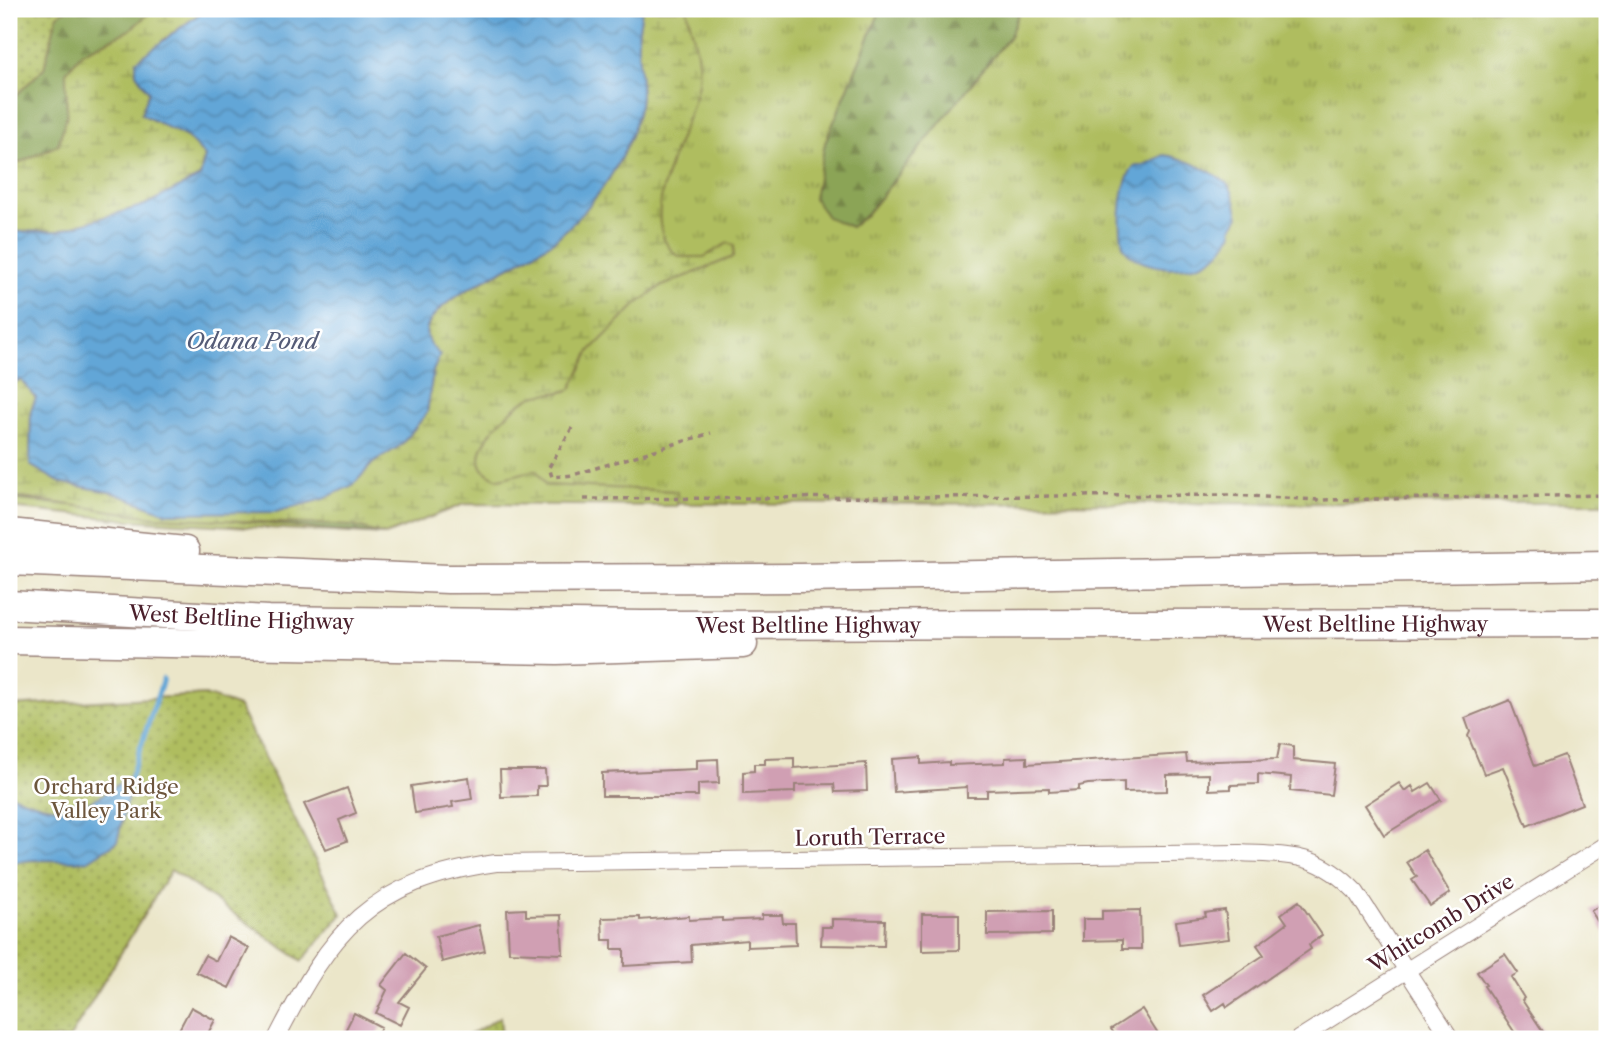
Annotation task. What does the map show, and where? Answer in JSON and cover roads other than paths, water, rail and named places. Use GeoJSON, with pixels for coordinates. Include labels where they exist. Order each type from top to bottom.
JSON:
{"type":"FeatureCollection","features":[{"type":"Feature","properties":{"kind":"highway"},"geometry":{"type":"LineString","coordinates":[[9,533],[449,579]]}},
{"type":"Feature","properties":{"kind":"highway"},"geometry":{"type":"LineString","coordinates":[[9,561],[449,579],[799,579],[1607,565]]}},
{"type":"Feature","properties":{"kind":"highway","name":"West Beltline Highway"},"geometry":{"type":"LineString","coordinates":[[9,605],[268,620],[642,625],[1607,623]]}},
{"type":"Feature","properties":{"kind":"highway"},"geometry":{"type":"LineString","coordinates":[[9,640],[557,650],[1138,626]]}},
{"type":"Feature","properties":{"kind":"highway"},"geometry":{"type":"LineString","coordinates":[[9,647],[43,642]]}},
{"type":"Feature","properties":{"kind":"street","name":"Whitcomb Drive"},"geometry":{"type":"LineString","coordinates":[[1298,1039],[1607,844]]}},
{"type":"Feature","properties":{"kind":"street","name":"Loruth Terrace"},"geometry":{"type":"LineString","coordinates":[[276,1039],[301,990],[334,941],[372,905],[417,880],[458,868],[496,863],[1240,853],[1301,856],[1336,872],[1356,892],[1451,1039]]}},
{"type":"Feature","properties":{"kind":"water","name":"Odana Pond"},"geometry":{"type":"Polygon","coordinates":[[[206,9],[642,9],[638,40],[640,104],[628,142],[598,194],[557,238],[464,291],[434,315],[427,328],[427,336],[429,343],[440,355],[433,371],[427,413],[401,445],[373,463],[353,485],[323,499],[276,512],[167,513],[114,493],[59,482],[30,465],[31,410],[36,398],[21,380],[9,384],[9,232],[58,231],[145,205],[200,177],[205,156],[187,137],[141,114],[149,92],[136,73],[136,61],[206,9]]]}},
{"type":"Feature","properties":{"kind":"water"},"geometry":{"type":"Polygon","coordinates":[[[1164,155],[1190,162],[1209,171],[1225,182],[1234,198],[1239,216],[1232,228],[1233,233],[1215,256],[1198,265],[1174,268],[1150,264],[1130,254],[1123,246],[1121,204],[1129,174],[1134,166],[1142,166],[1164,155]]]}},
{"type":"Feature","properties":{"kind":"water"},"geometry":{"type":"Polygon","coordinates":[[[133,774],[117,842],[87,861],[33,860],[9,863],[9,794],[47,806],[74,807],[100,796],[133,774]]]}},
{"type":"Feature","properties":{"kind":"waterway"},"geometry":{"type":"LineString","coordinates":[[130,779],[163,679]]}},
{"type":"Feature","properties":{"kind":"park label","name":"Orchard Ridge Valley Park"},"geometry":{"type":"Point","coordinates":[106,798]}}]}
